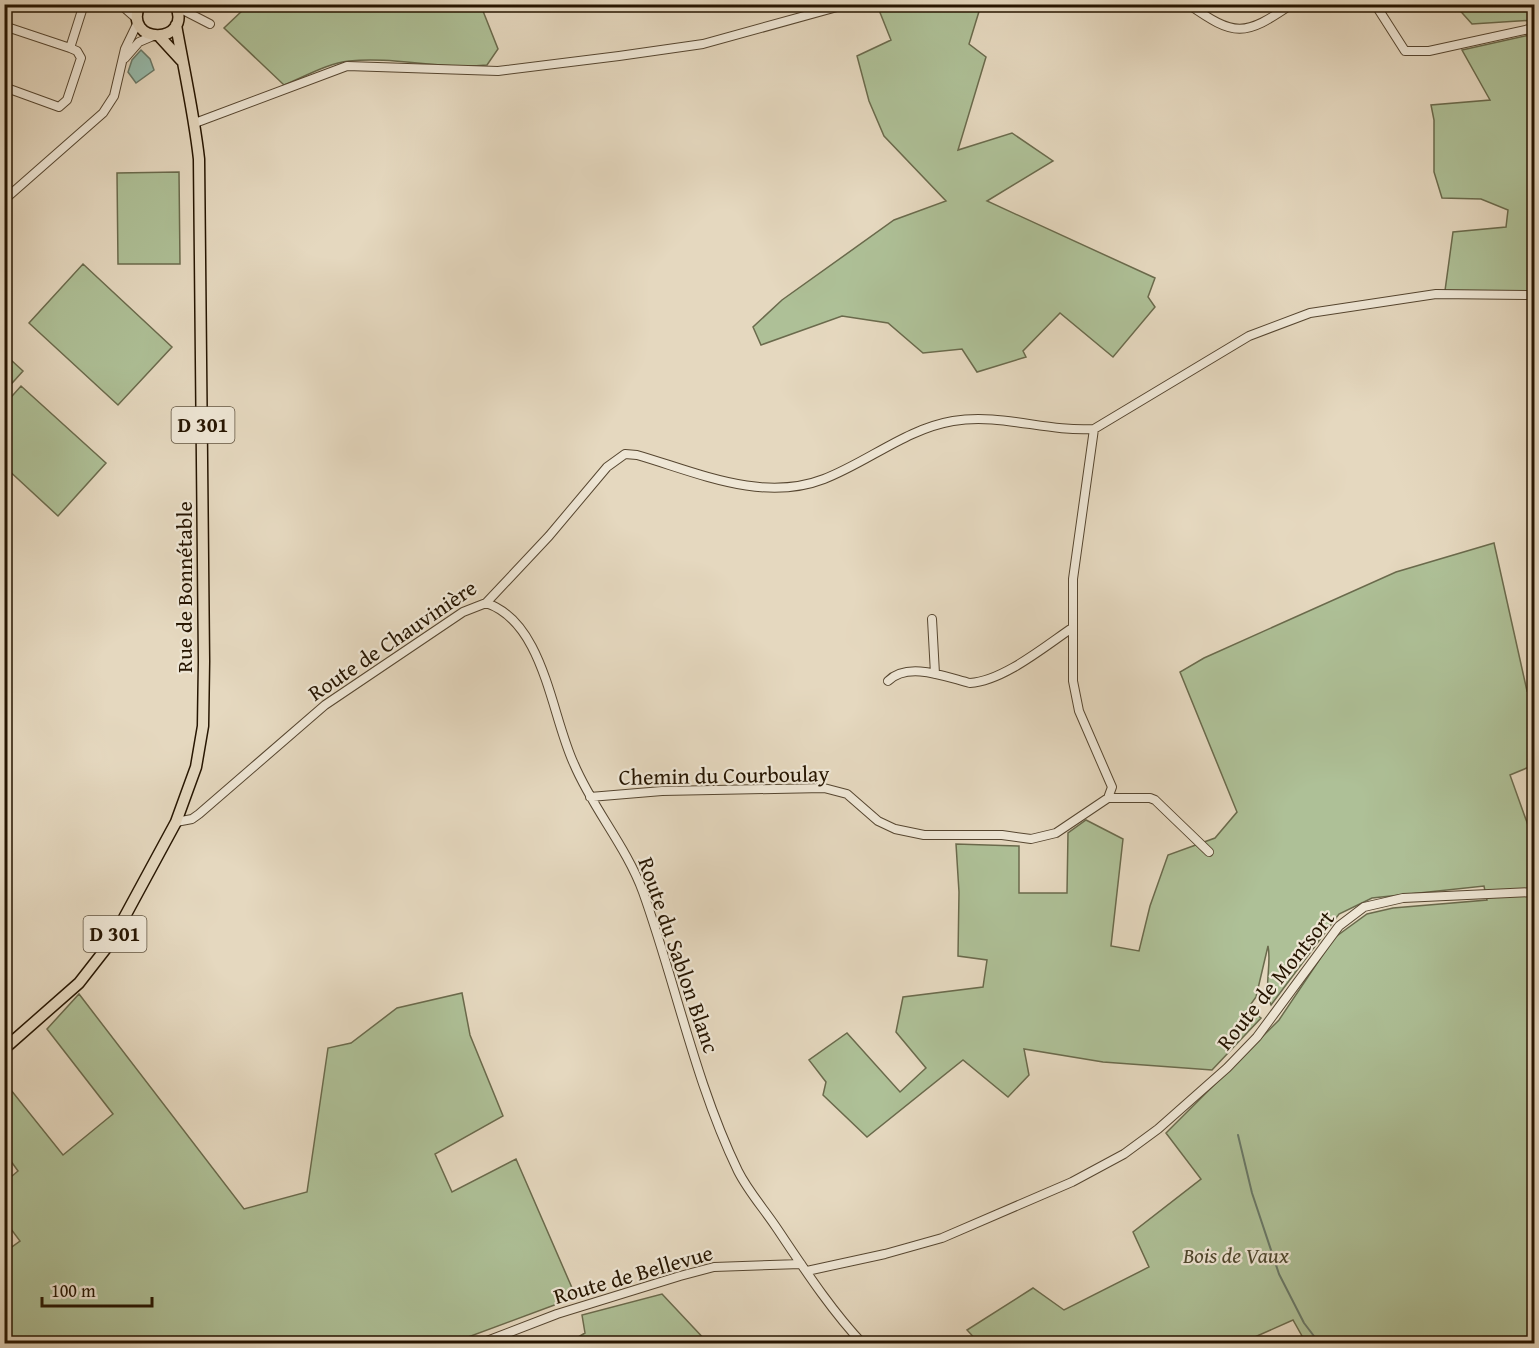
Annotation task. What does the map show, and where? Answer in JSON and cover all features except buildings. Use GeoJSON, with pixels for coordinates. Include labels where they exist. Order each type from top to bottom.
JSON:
{"type":"FeatureCollection","features":[{"type":"Feature","properties":{"kind":"main road"},"geometry":{"type":"LineString","coordinates":[[138,20],[140,4]]}},
{"type":"Feature","properties":{"kind":"main road","name":"Rue de Bonnétable"},"geometry":{"type":"LineString","coordinates":[[4,1049],[79,983],[111,942],[176,822],[196,767],[203,726],[199,159],[195,123],[181,60],[176,6]]}},
{"type":"Feature","properties":{"kind":"main road","name":"Rue de Bonnétable"},"geometry":{"type":"LineString","coordinates":[[138,20],[142,29],[156,36],[181,60]]}},
{"type":"Feature","properties":{"kind":"main road"},"geometry":{"type":"LineString","coordinates":[[156,36],[169,33],[177,24]]}},
{"type":"Feature","properties":{"kind":"street"},"geometry":{"type":"LineString","coordinates":[[70,48],[84,4]]}},
{"type":"Feature","properties":{"kind":"street"},"geometry":{"type":"LineString","coordinates":[[4,200],[104,113],[114,96],[125,49],[138,20],[120,4]]}},
{"type":"Feature","properties":{"kind":"street"},"geometry":{"type":"LineString","coordinates":[[195,123],[347,66],[498,71],[703,44],[848,4]]}},
{"type":"Feature","properties":{"kind":"street"},"geometry":{"type":"LineString","coordinates":[[1188,4],[1221,27],[1241,30],[1264,23],[1292,4]]}},
{"type":"Feature","properties":{"kind":"street"},"geometry":{"type":"LineString","coordinates":[[1375,4],[1405,51],[1429,51],[1534,28]]}},
{"type":"Feature","properties":{"kind":"street"},"geometry":{"type":"LineString","coordinates":[[176,6],[210,24]]}},
{"type":"Feature","properties":{"kind":"street"},"geometry":{"type":"LineString","coordinates":[[177,24],[197,18]]}},
{"type":"Feature","properties":{"kind":"street"},"geometry":{"type":"LineString","coordinates":[[4,26],[70,48],[77,51],[81,58],[67,100],[58,107],[4,87]]}},
{"type":"Feature","properties":{"kind":"street"},"geometry":{"type":"LineString","coordinates":[[122,63],[138,42],[156,36]]}},
{"type":"Feature","properties":{"kind":"street"},"geometry":{"type":"LineString","coordinates":[[1209,852],[1155,800],[1108,798],[1112,787],[1079,711],[1073,681],[1073,579],[1094,429],[1249,336],[1310,313],[1436,294],[1534,295]]}},
{"type":"Feature","properties":{"kind":"street","name":"Route de Chauvinière"},"geometry":{"type":"LineString","coordinates":[[176,822],[192,819],[199,814],[325,705],[453,619],[486,603],[549,536],[608,467],[625,454],[637,454],[727,483],[799,486],[823,480],[922,429],[954,421],[1019,420],[1075,430],[1094,429]]}},
{"type":"Feature","properties":{"kind":"street","name":"Route du Sablon Blanc"},"geometry":{"type":"LineString","coordinates":[[486,603],[495,606],[516,622],[530,642],[573,763],[590,797],[624,852],[642,890],[687,1036],[739,1172],[835,1311],[863,1344]]}},
{"type":"Feature","properties":{"kind":"street"},"geometry":{"type":"LineString","coordinates":[[932,619],[935,674]]}},
{"type":"Feature","properties":{"kind":"street"},"geometry":{"type":"LineString","coordinates":[[888,681],[893,676],[907,671],[935,674],[970,683],[980,682],[1024,660],[1072,628]]}},
{"type":"Feature","properties":{"kind":"street","name":"Chemin du Courboulay"},"geometry":{"type":"LineString","coordinates":[[590,797],[662,791],[824,788],[847,794],[878,821],[895,829],[924,835],[1002,835],[1032,839],[1056,833],[1108,798]]}},
{"type":"Feature","properties":{"kind":"street","name":"Route de Montsort"},"geometry":{"type":"LineString","coordinates":[[804,1267],[942,1238],[1072,1182],[1124,1154],[1158,1129],[1227,1068],[1257,1037],[1339,926],[1364,908],[1403,898],[1534,892]]}},
{"type":"Feature","properties":{"kind":"street","name":"Route de Bellevue"},"geometry":{"type":"LineString","coordinates":[[479,1344],[557,1314],[680,1275],[714,1267],[804,1267]]}},
{"type":"Feature","properties":{"kind":"green space"},"geometry":{"type":"Polygon","coordinates":[[[240,5],[471,5],[483,11],[498,49],[487,65],[452,66],[383,60],[349,61],[324,67],[284,85],[224,28],[244,9],[240,5]]]}},
{"type":"Feature","properties":{"kind":"green space"},"geometry":{"type":"Polygon","coordinates":[[[877,5],[981,5],[969,44],[986,57],[958,150],[1012,133],[1053,161],[987,201],[1155,278],[1148,297],[1155,307],[1113,357],[1060,313],[1023,351],[1026,357],[977,372],[962,349],[923,353],[888,323],[842,316],[761,345],[753,327],[782,300],[894,220],[946,201],[884,136],[869,101],[857,56],[891,40],[877,5]]]}},
{"type":"Feature","properties":{"kind":"green space"},"geometry":{"type":"Polygon","coordinates":[[[1455,5],[1534,5],[1534,20],[1472,24],[1455,5]]]}},
{"type":"Feature","properties":{"kind":"green space"},"geometry":{"type":"Polygon","coordinates":[[[1534,34],[1534,298],[1444,298],[1453,232],[1506,227],[1508,210],[1481,199],[1442,198],[1434,172],[1434,120],[1431,105],[1490,100],[1462,50],[1534,34]]]}},
{"type":"Feature","properties":{"kind":"green space"},"geometry":{"type":"Polygon","coordinates":[[[179,172],[180,264],[118,264],[117,173],[179,172]]]}},
{"type":"Feature","properties":{"kind":"green space"},"geometry":{"type":"Polygon","coordinates":[[[83,264],[172,347],[118,405],[29,323],[83,264]]]}},
{"type":"Feature","properties":{"kind":"green space"},"geometry":{"type":"Polygon","coordinates":[[[11,360],[23,371],[5,391],[5,367],[11,360]]]}},
{"type":"Feature","properties":{"kind":"green space"},"geometry":{"type":"Polygon","coordinates":[[[21,386],[106,463],[58,516],[5,467],[5,404],[21,386]]]}},
{"type":"Feature","properties":{"kind":"green space","name":"Bois de Vaux"},"geometry":{"type":"Polygon","coordinates":[[[1494,543],[1527,691],[1534,689],[1534,765],[1510,775],[1534,842],[1534,1343],[1306,1343],[1293,1320],[1239,1344],[980,1344],[967,1330],[1033,1288],[1064,1310],[1149,1267],[1133,1232],[1201,1179],[1166,1133],[1279,1020],[1334,938],[1367,914],[1393,908],[1487,900],[1484,886],[1372,898],[1339,914],[1271,1005],[1268,992],[1268,946],[1256,997],[1248,1008],[1261,1018],[1212,1070],[1103,1062],[1024,1049],[1029,1075],[1008,1097],[963,1060],[867,1137],[823,1095],[826,1082],[809,1060],[847,1033],[900,1092],[926,1068],[896,1032],[903,997],[983,987],[987,960],[958,956],[959,892],[956,844],[1019,846],[1019,893],[1067,893],[1068,833],[1086,820],[1123,839],[1111,946],[1139,951],[1150,906],[1168,855],[1215,838],[1237,812],[1180,672],[1204,658],[1396,572],[1494,543]]]}},
{"type":"Feature","properties":{"kind":"green space"},"geometry":{"type":"Polygon","coordinates":[[[462,993],[470,1035],[503,1116],[435,1154],[452,1192],[516,1159],[576,1297],[452,1343],[5,1343],[5,1252],[20,1241],[5,1221],[5,1182],[18,1171],[5,1153],[5,1095],[11,1090],[63,1155],[113,1114],[47,1029],[79,994],[244,1209],[307,1192],[328,1048],[351,1043],[397,1008],[462,993]]]}},
{"type":"Feature","properties":{"kind":"green space"},"geometry":{"type":"Polygon","coordinates":[[[662,1294],[708,1343],[568,1343],[585,1333],[582,1315],[662,1294]]]}},
{"type":"Feature","properties":{"kind":"shaded area"},"geometry":{"type":"Polygon","coordinates":[[[141,50],[150,59],[154,70],[136,83],[128,72],[132,60],[141,50]]]}},
{"type":"Feature","properties":{"kind":"waterway"},"geometry":{"type":"LineString","coordinates":[[1238,1135],[1252,1193],[1279,1274],[1304,1323],[1320,1344]]}}]}
